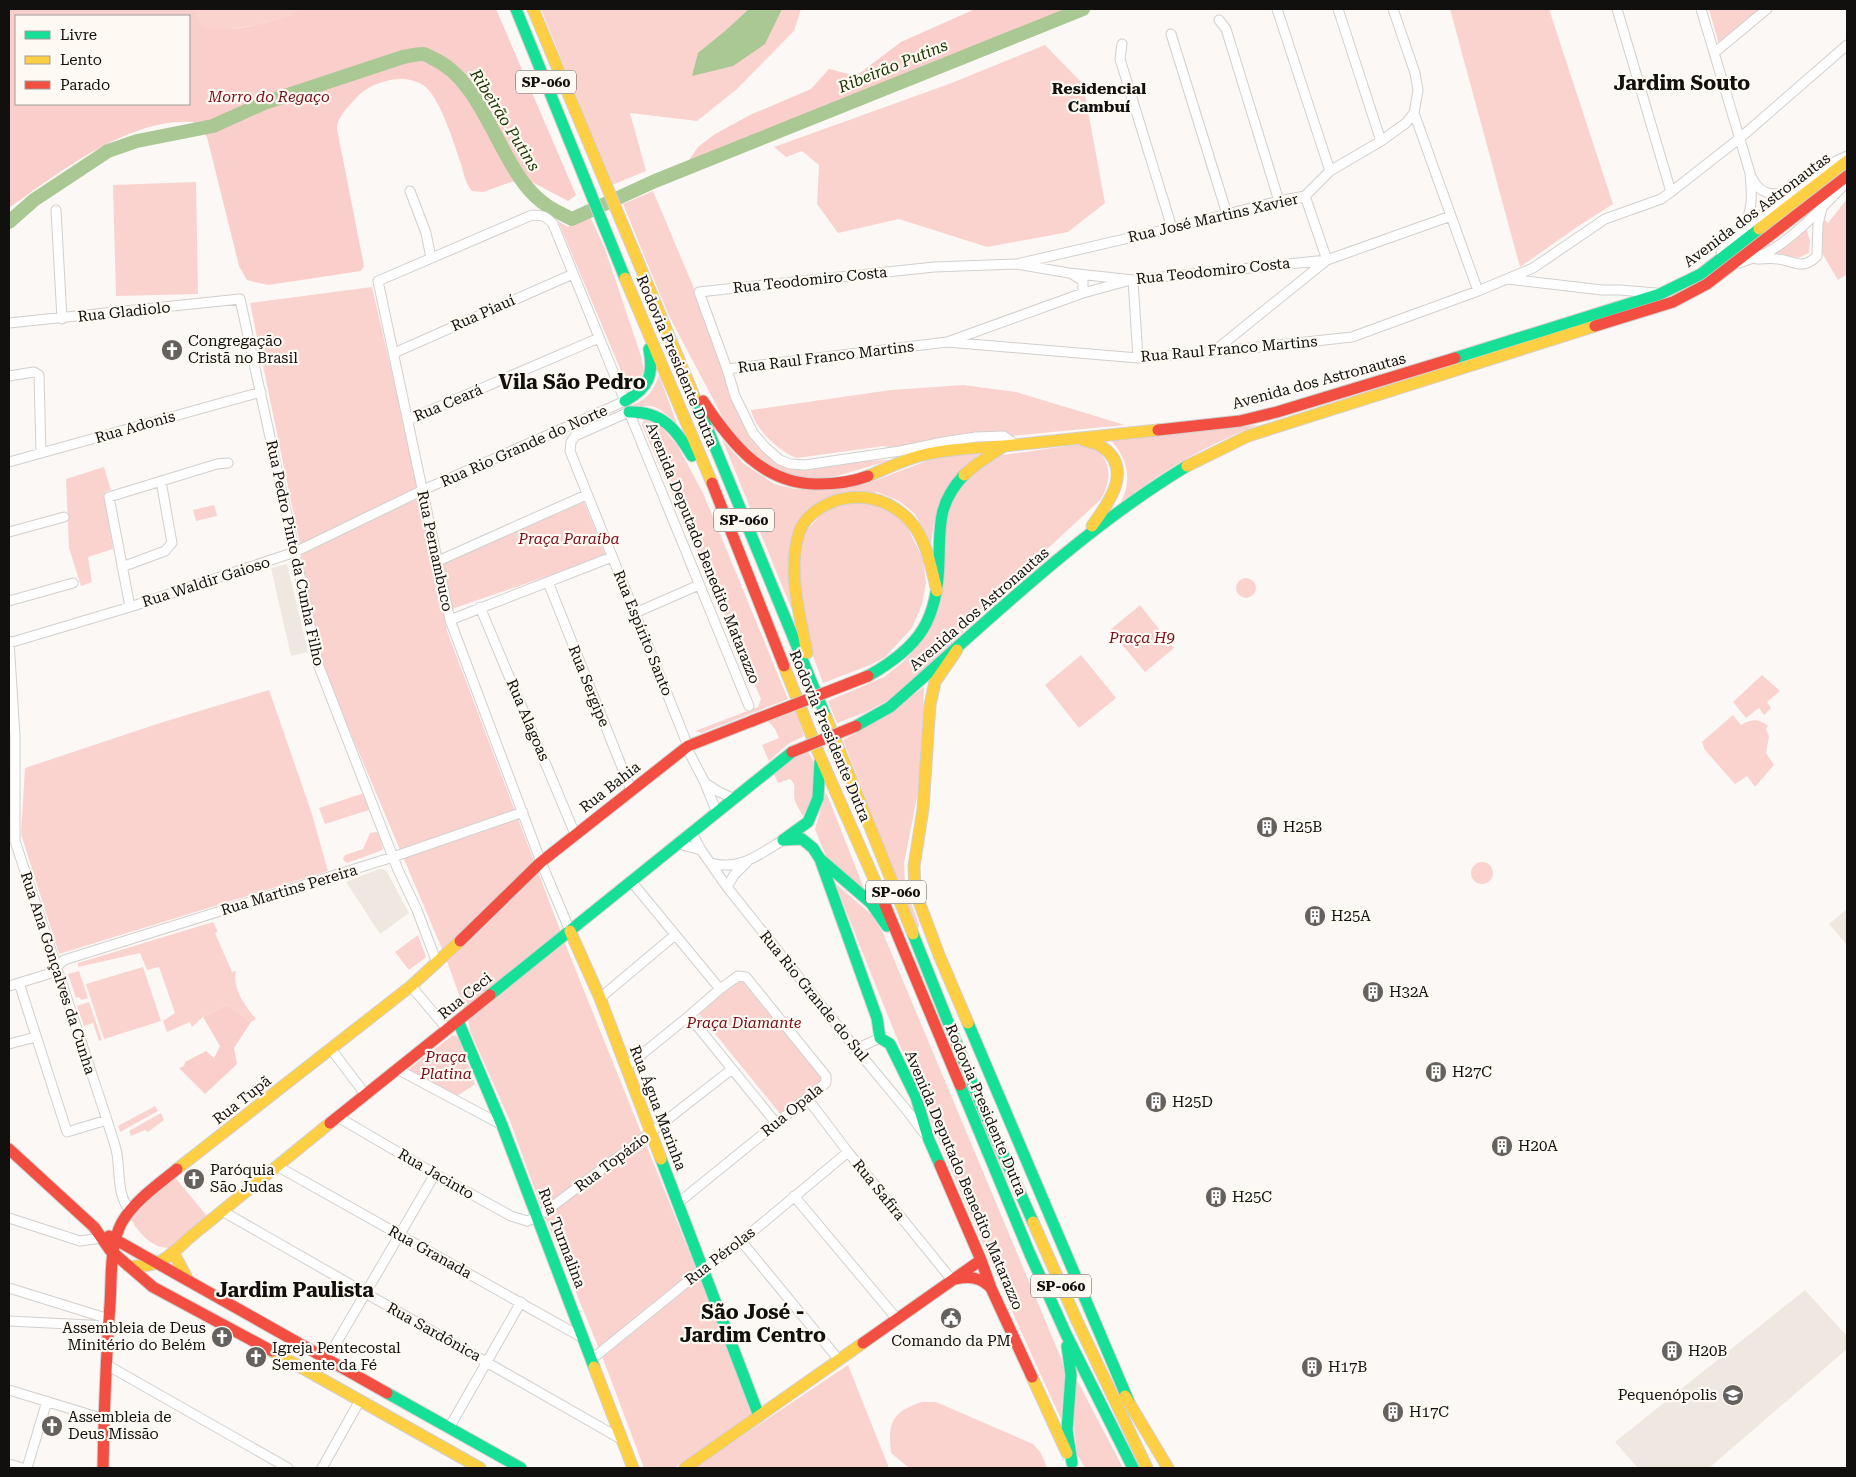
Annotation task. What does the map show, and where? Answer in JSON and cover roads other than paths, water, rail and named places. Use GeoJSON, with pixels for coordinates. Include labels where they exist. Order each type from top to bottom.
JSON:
{"type":"FeatureCollection","features":[{"type":"Feature","properties":{"kind":"main road","name":"Rodovia Presidente Dutra"},"geometry":{"type":"LineString","coordinates":[[516,9],[642,320],[714,489],[819,754],[866,860],[1030,1254],[1066,1334],[1133,1468]]}},
{"type":"Feature","properties":{"kind":"main road","name":"Rodovia Presidente Dutra"},"geometry":{"type":"LineString","coordinates":[[533,9],[812,682],[980,1102],[1069,1303],[1147,1468]]}},
{"type":"Feature","properties":{"kind":"main road","name":"Avenida dos Astronautas"},"geometry":{"type":"LineString","coordinates":[[792,752],[856,726],[890,707],[1083,538],[1156,485],[1199,459],[1248,436],[1673,302],[1707,284],[1745,258],[1816,193],[1847,161]]}},
{"type":"Feature","properties":{"kind":"main road","name":"Avenida dos Astronautas"},"geometry":{"type":"LineString","coordinates":[[868,676],[897,660],[916,641],[926,626],[934,608],[937,591],[938,531],[944,505],[957,482],[975,463],[1010,446],[1240,420],[1268,414],[1616,309],[1660,294],[1701,274],[1736,242],[1847,176]]}},
{"type":"Feature","properties":{"kind":"main road"},"geometry":{"type":"LineString","coordinates":[[642,320],[652,364],[651,376],[644,388],[633,398],[627,407],[659,417],[672,428],[714,489]]}},
{"type":"Feature","properties":{"kind":"main road"},"geometry":{"type":"LineString","coordinates":[[677,359],[711,415],[726,435],[750,460],[772,476],[788,481],[807,485],[829,485],[860,478],[905,455],[1010,446]]}},
{"type":"Feature","properties":{"kind":"main road"},"geometry":{"type":"LineString","coordinates":[[1077,438],[1099,445],[1108,452],[1115,461],[1117,474],[1116,487],[1111,498],[1083,538]]}},
{"type":"Feature","properties":{"kind":"main road"},"geometry":{"type":"LineString","coordinates":[[812,682],[795,581],[795,562],[796,544],[800,529],[816,510],[839,499],[854,496],[877,499],[889,504],[902,513],[919,533],[937,591]]}},
{"type":"Feature","properties":{"kind":"main road"},"geometry":{"type":"LineString","coordinates":[[957,650],[935,682],[930,705],[923,809],[914,866],[915,891],[939,956],[1129,1402]]}},
{"type":"Feature","properties":{"kind":"main road","name":"Rua Bahia"},"geometry":{"type":"LineString","coordinates":[[411,986],[541,862],[631,790],[689,750],[752,721],[868,676]]}},
{"type":"Feature","properties":{"kind":"main road","name":"Rua Ceci"},"geometry":{"type":"LineString","coordinates":[[158,1264],[168,1258],[222,1211],[365,1094],[448,1030],[792,752]]}},
{"type":"Feature","properties":{"kind":"main road"},"geometry":{"type":"LineString","coordinates":[[784,840],[808,822],[818,798],[821,766],[819,754]]}},
{"type":"Feature","properties":{"kind":"main road"},"geometry":{"type":"LineString","coordinates":[[784,840],[802,839],[813,848],[820,858],[840,877],[871,903],[899,941]]}},
{"type":"Feature","properties":{"kind":"main road"},"geometry":{"type":"LineString","coordinates":[[820,858],[877,1018],[880,1038]]}},
{"type":"Feature","properties":{"kind":"main road","name":"Rua Água Marinha"},"geometry":{"type":"LineString","coordinates":[[570,931],[600,998],[650,1134],[759,1416]]}},
{"type":"Feature","properties":{"kind":"main road","name":"Rua Tupã"},"geometry":{"type":"LineString","coordinates":[[103,1468],[104,1419],[114,1253],[118,1231],[130,1210],[149,1191],[411,986]]}},
{"type":"Feature","properties":{"kind":"main road","name":"Rua Turmalina"},"geometry":{"type":"LineString","coordinates":[[458,1020],[538,1217],[633,1468]]}},
{"type":"Feature","properties":{"kind":"main road","name":"Avenida Deputado Benedito Matarazzo"},"geometry":{"type":"LineString","coordinates":[[880,1038],[890,1044],[916,1097],[929,1140],[981,1260],[991,1288],[1073,1465]]}},
{"type":"Feature","properties":{"kind":"main road"},"geometry":{"type":"LineString","coordinates":[[905,1108],[914,1103],[916,1097]]}},
{"type":"Feature","properties":{"kind":"main road"},"geometry":{"type":"LineString","coordinates":[[980,1102],[1010,1152],[1081,1318],[1168,1468]]}},
{"type":"Feature","properties":{"kind":"main road"},"geometry":{"type":"LineString","coordinates":[[9,1149],[94,1227],[521,1468]]}},
{"type":"Feature","properties":{"kind":"main road"},"geometry":{"type":"LineString","coordinates":[[94,1227],[114,1253],[153,1287],[222,1323],[359,1402],[480,1468]]}},
{"type":"Feature","properties":{"kind":"main road"},"geometry":{"type":"LineString","coordinates":[[173,1252],[190,1282]]}},
{"type":"Feature","properties":{"kind":"main road"},"geometry":{"type":"LineString","coordinates":[[685,1468],[981,1260]]}},
{"type":"Feature","properties":{"kind":"main road"},"geometry":{"type":"LineString","coordinates":[[128,1266],[141,1267],[158,1264]]}},
{"type":"Feature","properties":{"kind":"main road"},"geometry":{"type":"LineString","coordinates":[[952,1280],[976,1277],[984,1281],[991,1288]]}},
{"type":"Feature","properties":{"kind":"main road"},"geometry":{"type":"LineString","coordinates":[[222,1323],[222,1312],[225,1308],[230,1308],[256,1318]]}},
{"type":"Feature","properties":{"kind":"main road"},"geometry":{"type":"LineString","coordinates":[[1066,1334],[1071,1375],[1067,1430],[1073,1465]]}},
{"type":"Feature","properties":{"kind":"main road"},"geometry":{"type":"LineString","coordinates":[[390,1419],[400,1413],[402,1402]]}},
{"type":"Feature","properties":{"kind":"street"},"geometry":{"type":"LineString","coordinates":[[1277,9],[1330,171]]}},
{"type":"Feature","properties":{"kind":"street"},"geometry":{"type":"LineString","coordinates":[[1338,9],[1380,141]]}},
{"type":"Feature","properties":{"kind":"street"},"geometry":{"type":"LineString","coordinates":[[1393,9],[1415,73],[1418,90],[1414,113],[1478,291]]}},
{"type":"Feature","properties":{"kind":"street"},"geometry":{"type":"LineString","coordinates":[[1617,9],[1671,192]]}},
{"type":"Feature","properties":{"kind":"street"},"geometry":{"type":"LineString","coordinates":[[1701,9],[1750,173],[1756,186],[1761,190],[1774,194],[1816,193],[1847,182]]}},
{"type":"Feature","properties":{"kind":"street"},"geometry":{"type":"LineString","coordinates":[[1714,53],[1767,9]]}},
{"type":"Feature","properties":{"kind":"street"},"geometry":{"type":"LineString","coordinates":[[1219,20],[1226,29],[1279,201]]}},
{"type":"Feature","properties":{"kind":"street"},"geometry":{"type":"LineString","coordinates":[[1170,34],[1227,214]]}},
{"type":"Feature","properties":{"kind":"street"},"geometry":{"type":"LineString","coordinates":[[1122,44],[1120,59],[1172,228]]}},
{"type":"Feature","properties":{"kind":"street","name":"Rua Raul Franco Martins"},"geometry":{"type":"LineString","coordinates":[[727,369],[948,342],[1138,358],[1352,337],[1478,291],[1533,268],[1605,219],[1661,199],[1740,138],[1847,44]]}},
{"type":"Feature","properties":{"kind":"street","name":"Rua José Martins Xavier"},"geometry":{"type":"LineString","coordinates":[[1016,264],[1305,196],[1330,171],[1380,141],[1406,122],[1414,113]]}},
{"type":"Feature","properties":{"kind":"street"},"geometry":{"type":"LineString","coordinates":[[1750,173],[1751,214],[1736,242],[1745,258],[1780,259],[1800,265],[1817,256],[1818,224],[1816,193],[1836,161],[1847,156]]}},
{"type":"Feature","properties":{"kind":"street"},"geometry":{"type":"LineString","coordinates":[[410,191],[426,233],[431,258]]}},
{"type":"Feature","properties":{"kind":"street"},"geometry":{"type":"LineString","coordinates":[[1744,228],[1793,193]]}},
{"type":"Feature","properties":{"kind":"street"},"geometry":{"type":"LineString","coordinates":[[1213,352],[1327,260],[1305,196]]}},
{"type":"Feature","properties":{"kind":"street"},"geometry":{"type":"LineString","coordinates":[[56,210],[62,319]]}},
{"type":"Feature","properties":{"kind":"street","name":"Avenida Deputado Benedito Matarazzo"},"geometry":{"type":"LineString","coordinates":[[431,258],[532,215],[542,215],[553,224],[749,706]]}},
{"type":"Feature","properties":{"kind":"street","name":"Rua Teodomiro Costa"},"geometry":{"type":"LineString","coordinates":[[727,369],[699,292],[934,267],[1016,264],[1069,273],[1132,280],[1327,260],[1451,216]]}},
{"type":"Feature","properties":{"kind":"street","name":"Rua Pernambuco"},"geometry":{"type":"LineString","coordinates":[[431,258],[378,281],[450,620],[523,812]]}},
{"type":"Feature","properties":{"kind":"street"},"geometry":{"type":"LineString","coordinates":[[1069,273],[1083,281],[1083,293]]}},
{"type":"Feature","properties":{"kind":"street","name":"Rua Piauí"},"geometry":{"type":"LineString","coordinates":[[394,353],[572,274]]}},
{"type":"Feature","properties":{"kind":"street"},"geometry":{"type":"LineString","coordinates":[[1508,278],[1619,293],[1623,296],[1622,304],[1616,309]]}},
{"type":"Feature","properties":{"kind":"street"},"geometry":{"type":"LineString","coordinates":[[948,342],[1083,293],[1132,280],[1138,358]]}},
{"type":"Feature","properties":{"kind":"street"},"geometry":{"type":"LineString","coordinates":[[1602,290],[1660,294]]}},
{"type":"Feature","properties":{"kind":"street","name":"Rua Gladiolo"},"geometry":{"type":"LineString","coordinates":[[9,323],[240,299]]}},
{"type":"Feature","properties":{"kind":"street","name":"Rua Pedro Pinto da Cunha Filho"},"geometry":{"type":"LineString","coordinates":[[240,299],[318,664],[393,857],[417,910],[437,963]]}},
{"type":"Feature","properties":{"kind":"street","name":"Rua Ceará"},"geometry":{"type":"LineString","coordinates":[[408,420],[599,338]]}},
{"type":"Feature","properties":{"kind":"street"},"geometry":{"type":"LineString","coordinates":[[727,369],[735,396],[753,433],[780,460],[790,464],[805,465],[905,455]]}},
{"type":"Feature","properties":{"kind":"street"},"geometry":{"type":"LineString","coordinates":[[9,376],[38,373],[40,379],[41,453]]}},
{"type":"Feature","properties":{"kind":"street","name":"Rua Adonis"},"geometry":{"type":"LineString","coordinates":[[9,462],[261,392]]}},
{"type":"Feature","properties":{"kind":"street","name":"Rua Rio Grande do Norte"},"geometry":{"type":"LineString","coordinates":[[423,490],[627,407]]}},
{"type":"Feature","properties":{"kind":"street","name":"Rua Espírito Santo"},"geometry":{"type":"LineString","coordinates":[[627,407],[575,436],[571,442],[570,451],[689,750],[717,813]]}},
{"type":"Feature","properties":{"kind":"street"},"geometry":{"type":"LineString","coordinates":[[130,607],[109,497],[217,464],[228,463]]}},
{"type":"Feature","properties":{"kind":"street"},"geometry":{"type":"LineString","coordinates":[[122,567],[166,551],[172,543],[161,481]]}},
{"type":"Feature","properties":{"kind":"street","name":"Rua Waldir Gaioso"},"geometry":{"type":"LineString","coordinates":[[9,642],[130,607],[295,552],[423,490]]}},
{"type":"Feature","properties":{"kind":"street"},"geometry":{"type":"LineString","coordinates":[[438,561],[586,495]]}},
{"type":"Feature","properties":{"kind":"street"},"geometry":{"type":"LineString","coordinates":[[9,532],[64,517]]}},
{"type":"Feature","properties":{"kind":"street"},"geometry":{"type":"LineString","coordinates":[[450,620],[612,557]]}},
{"type":"Feature","properties":{"kind":"street","name":"Rua Sergipe"},"geometry":{"type":"LineString","coordinates":[[548,582],[631,790]]}},
{"type":"Feature","properties":{"kind":"street"},"geometry":{"type":"LineString","coordinates":[[9,602],[73,583]]}},
{"type":"Feature","properties":{"kind":"street"},"geometry":{"type":"LineString","coordinates":[[635,613],[699,585]]}},
{"type":"Feature","properties":{"kind":"street","name":"Rua Alagoas"},"geometry":{"type":"LineString","coordinates":[[480,607],[575,834]]}},
{"type":"Feature","properties":{"kind":"street","name":"Rua Ana Gonçalves da Cunha"},"geometry":{"type":"LineString","coordinates":[[9,642],[15,840],[107,1120],[117,1153],[121,1193],[130,1210]]}},
{"type":"Feature","properties":{"kind":"street"},"geometry":{"type":"LineString","coordinates":[[705,783],[734,799]]}},
{"type":"Feature","properties":{"kind":"street","name":"Rua Martins Pereira"},"geometry":{"type":"LineString","coordinates":[[9,986],[48,974],[64,960],[393,857],[523,812]]}},
{"type":"Feature","properties":{"kind":"street","name":"Rua Água Marinha"},"geometry":{"type":"LineString","coordinates":[[523,812],[541,862],[570,931]]}},
{"type":"Feature","properties":{"kind":"street","name":"Rua Rio Grande do Sul"},"geometry":{"type":"LineString","coordinates":[[692,833],[701,850],[727,887],[929,1140]]}},
{"type":"Feature","properties":{"kind":"street"},"geometry":{"type":"LineString","coordinates":[[711,863],[732,866],[749,860],[784,840]]}},
{"type":"Feature","properties":{"kind":"street"},"geometry":{"type":"LineString","coordinates":[[679,844],[701,850]]}},
{"type":"Feature","properties":{"kind":"street"},"geometry":{"type":"LineString","coordinates":[[727,887],[734,875],[749,860]]}},
{"type":"Feature","properties":{"kind":"street"},"geometry":{"type":"LineString","coordinates":[[626,1067],[720,989],[631,881]]}},
{"type":"Feature","properties":{"kind":"street"},"geometry":{"type":"LineString","coordinates":[[600,998],[675,935]]}},
{"type":"Feature","properties":{"kind":"street","name":"Rua Opala"},"geometry":{"type":"LineString","coordinates":[[678,1203],[826,1083],[826,1076],[746,977],[738,976],[720,989]]}},
{"type":"Feature","properties":{"kind":"street"},"geometry":{"type":"LineString","coordinates":[[19,983],[67,1132],[107,1120]]}},
{"type":"Feature","properties":{"kind":"street"},"geometry":{"type":"LineString","coordinates":[[411,986],[448,1030]]}},
{"type":"Feature","properties":{"kind":"street"},"geometry":{"type":"LineString","coordinates":[[689,1016],[776,1123]]}},
{"type":"Feature","properties":{"kind":"street"},"geometry":{"type":"LineString","coordinates":[[9,1044],[36,1037]]}},
{"type":"Feature","properties":{"kind":"street"},"geometry":{"type":"LineString","coordinates":[[856,1049],[880,1038]]}},
{"type":"Feature","properties":{"kind":"street"},"geometry":{"type":"LineString","coordinates":[[331,1049],[365,1094]]}},
{"type":"Feature","properties":{"kind":"street"},"geometry":{"type":"LineString","coordinates":[[397,1069],[502,1125]]}},
{"type":"Feature","properties":{"kind":"street","name":"Rua Topázio"},"geometry":{"type":"LineString","coordinates":[[538,1217],[650,1134],[732,1069]]}},
{"type":"Feature","properties":{"kind":"street","name":"Rua Safira"},"geometry":{"type":"LineString","coordinates":[[807,1098],[848,1152],[952,1280]]}},
{"type":"Feature","properties":{"kind":"street","name":"Rua Jacinto"},"geometry":{"type":"LineString","coordinates":[[338,1117],[511,1216],[527,1221],[538,1217]]}},
{"type":"Feature","properties":{"kind":"street","name":"Rua Pérolas"},"geometry":{"type":"LineString","coordinates":[[592,1360],[703,1269],[742,1241],[848,1152]]}},
{"type":"Feature","properties":{"kind":"street","name":"Rua Granada"},"geometry":{"type":"LineString","coordinates":[[277,1166],[583,1338]]}},
{"type":"Feature","properties":{"kind":"street"},"geometry":{"type":"LineString","coordinates":[[327,1359],[435,1174]]}},
{"type":"Feature","properties":{"kind":"street"},"geometry":{"type":"LineString","coordinates":[[794,1196],[897,1319]]}},
{"type":"Feature","properties":{"kind":"street","name":"Rua Sardônica"},"geometry":{"type":"LineString","coordinates":[[222,1211],[621,1439]]}},
{"type":"Feature","properties":{"kind":"street"},"geometry":{"type":"LineString","coordinates":[[9,1218],[80,1241],[101,1238]]}},
{"type":"Feature","properties":{"kind":"street"},"geometry":{"type":"LineString","coordinates":[[742,1241],[839,1360]]}},
{"type":"Feature","properties":{"kind":"street"},"geometry":{"type":"LineString","coordinates":[[9,1288],[109,1322]]}},
{"type":"Feature","properties":{"kind":"street"},"geometry":{"type":"LineString","coordinates":[[449,1428],[521,1302]]}},
{"type":"Feature","properties":{"kind":"street"},"geometry":{"type":"LineString","coordinates":[[63,1323],[66,1306]]}},
{"type":"Feature","properties":{"kind":"street"},"geometry":{"type":"LineString","coordinates":[[9,1321],[109,1322]]}},
{"type":"Feature","properties":{"kind":"street"},"geometry":{"type":"LineString","coordinates":[[107,1365],[288,1468]]}},
{"type":"Feature","properties":{"kind":"street"},"geometry":{"type":"LineString","coordinates":[[9,1390],[104,1419]]}},
{"type":"Feature","properties":{"kind":"street"},"geometry":{"type":"LineString","coordinates":[[27,1468],[47,1401]]}},
{"type":"Feature","properties":{"kind":"street"},"geometry":{"type":"LineString","coordinates":[[322,1468],[359,1402]]}},
{"type":"Feature","properties":{"kind":"street"},"geometry":{"type":"LineString","coordinates":[[9,1464],[22,1468]]}},
{"type":"Feature","properties":{"kind":"waterway","name":"Ribeirão Putins"},"geometry":{"type":"LineString","coordinates":[[9,222],[34,200],[108,151],[137,141],[213,126],[264,103],[403,57],[422,54],[448,68],[462,81],[485,115],[515,170],[531,192],[547,206],[572,219],[655,181],[1083,9]]}},
{"type":"Feature","properties":{"kind":"place","name":"Congregação Cristã no Brasil"},"geometry":{"type":"Point","coordinates":[172,350]}},
{"type":"Feature","properties":{"kind":"place","name":"H25B"},"geometry":{"type":"Point","coordinates":[1267,827]}},
{"type":"Feature","properties":{"kind":"place","name":"H25A"},"geometry":{"type":"Point","coordinates":[1315,916]}},
{"type":"Feature","properties":{"kind":"place","name":"H32A"},"geometry":{"type":"Point","coordinates":[1373,992]}},
{"type":"Feature","properties":{"kind":"place","name":"H27C"},"geometry":{"type":"Point","coordinates":[1436,1072]}},
{"type":"Feature","properties":{"kind":"place","name":"H25D"},"geometry":{"type":"Point","coordinates":[1156,1102]}},
{"type":"Feature","properties":{"kind":"place","name":"H20A"},"geometry":{"type":"Point","coordinates":[1502,1146]}},
{"type":"Feature","properties":{"kind":"place","name":"Paróquia São Judas"},"geometry":{"type":"Point","coordinates":[194,1179]}},
{"type":"Feature","properties":{"kind":"place","name":"H25C"},"geometry":{"type":"Point","coordinates":[1216,1197]}},
{"type":"Feature","properties":{"kind":"place","name":"Comando da PM"},"geometry":{"type":"Point","coordinates":[951,1318]}},
{"type":"Feature","properties":{"kind":"place","name":"Assembleia de Deus Minitério do Belém"},"geometry":{"type":"Point","coordinates":[222,1337]}},
{"type":"Feature","properties":{"kind":"place","name":"H20B"},"geometry":{"type":"Point","coordinates":[1672,1351]}},
{"type":"Feature","properties":{"kind":"place","name":"Igreja Pentecostal Semente da Fé"},"geometry":{"type":"Point","coordinates":[256,1357]}},
{"type":"Feature","properties":{"kind":"place","name":"H17B"},"geometry":{"type":"Point","coordinates":[1312,1367]}},
{"type":"Feature","properties":{"kind":"place","name":"Pequenópolis"},"geometry":{"type":"Point","coordinates":[1733,1395]}},
{"type":"Feature","properties":{"kind":"place","name":"H17C"},"geometry":{"type":"Point","coordinates":[1393,1412]}},
{"type":"Feature","properties":{"kind":"place","name":"Assembleia de Deus Missão"},"geometry":{"type":"Point","coordinates":[52,1426]}},
{"type":"Feature","properties":{"kind":"district","name":"Jardim Souto"},"geometry":{"type":"Point","coordinates":[1682,83]}},
{"type":"Feature","properties":{"kind":"district","name":"Residencial Cambuí"},"geometry":{"type":"Point","coordinates":[1099,97]}},
{"type":"Feature","properties":{"kind":"district","name":"Vila São Pedro"},"geometry":{"type":"Point","coordinates":[572,382]}},
{"type":"Feature","properties":{"kind":"district","name":"Jardim Paulista"},"geometry":{"type":"Point","coordinates":[295,1290]}},
{"type":"Feature","properties":{"kind":"district","name":"São José - Jardim Centro"},"geometry":{"type":"Point","coordinates":[753,1324]}},
{"type":"Feature","properties":{"kind":"park label","name":"Morro do Regaço"},"geometry":{"type":"Point","coordinates":[269,97]}},
{"type":"Feature","properties":{"kind":"park label","name":"Praça Paraíba"},"geometry":{"type":"Point","coordinates":[569,539]}},
{"type":"Feature","properties":{"kind":"park label","name":"Praça H9"},"geometry":{"type":"Point","coordinates":[1142,638]}},
{"type":"Feature","properties":{"kind":"park label","name":"Praça Diamante"},"geometry":{"type":"Point","coordinates":[744,1023]}},
{"type":"Feature","properties":{"kind":"park label","name":"Praça Platina"},"geometry":{"type":"Point","coordinates":[446,1066]}}]}
